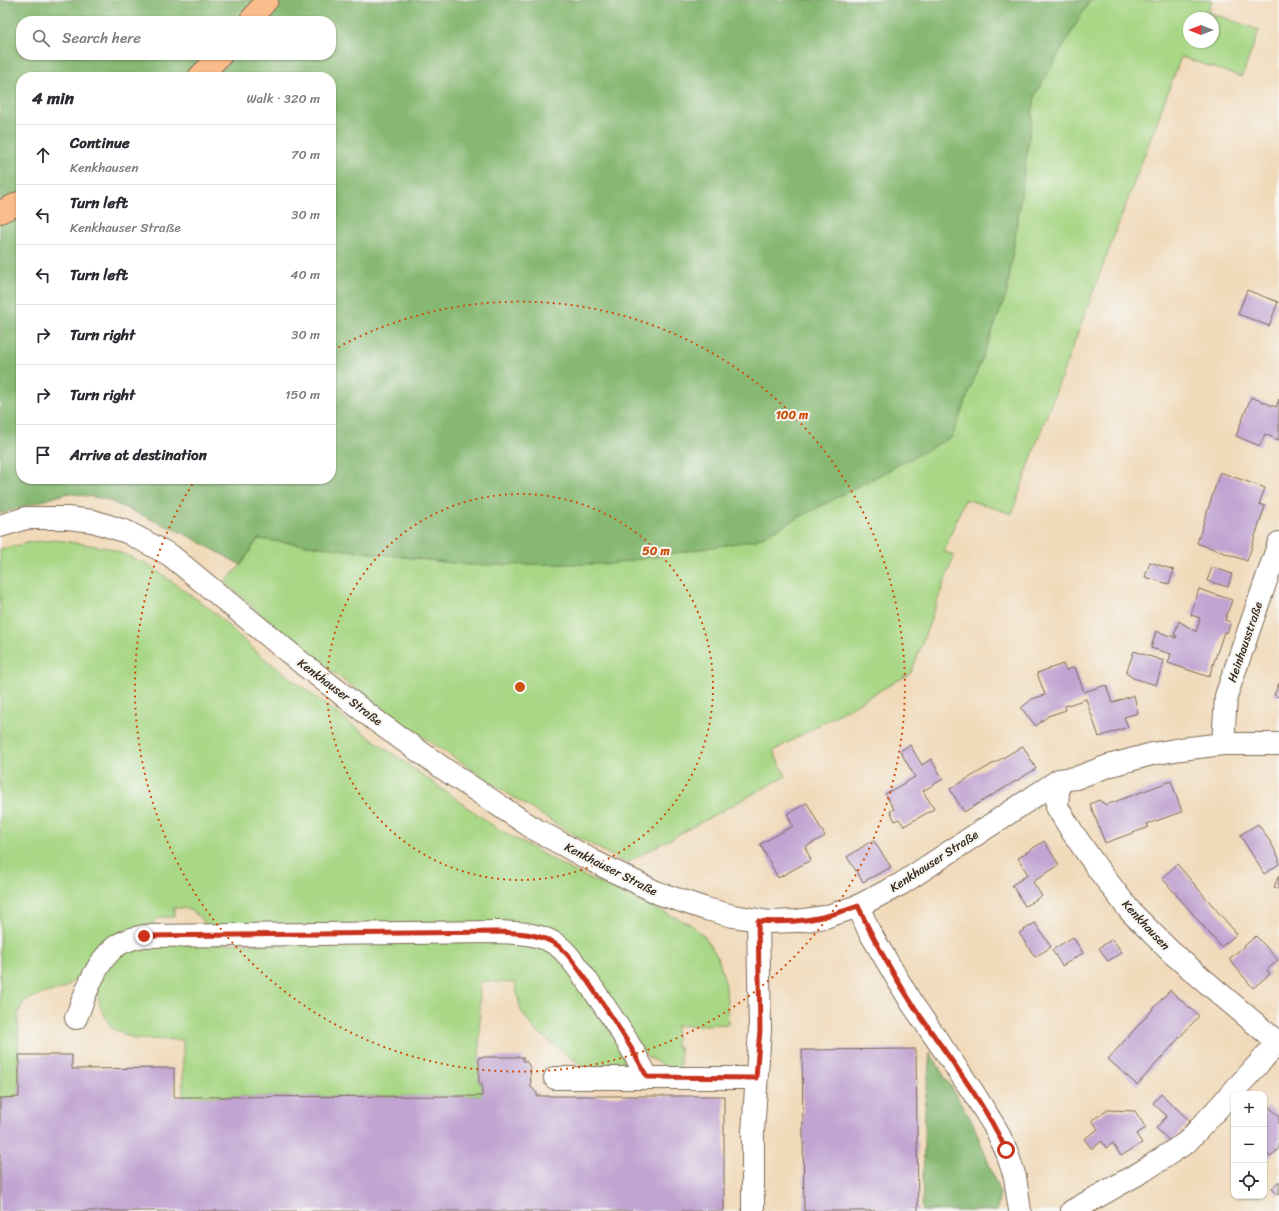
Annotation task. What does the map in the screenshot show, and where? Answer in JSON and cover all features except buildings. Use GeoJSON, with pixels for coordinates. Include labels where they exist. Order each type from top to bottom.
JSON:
{"type":"FeatureCollection","features":[{"type":"Feature","properties":{"kind":"main road"},"geometry":{"type":"LineString","coordinates":[[254,16],[267,0]]}},
{"type":"Feature","properties":{"kind":"main road"},"geometry":{"type":"LineString","coordinates":[[204,72],[215,60]]}},
{"type":"Feature","properties":{"kind":"main road"},"geometry":{"type":"LineString","coordinates":[[0,212],[16,204]]}},
{"type":"Feature","properties":{"kind":"street","name":"Kenkhauser Straße"},"geometry":{"type":"LineString","coordinates":[[0,526],[26,518],[67,518],[93,521],[127,532],[139,538],[170,555],[297,660],[379,723],[447,771],[533,828],[591,860],[658,893],[706,909],[758,921],[783,922],[814,919],[836,914],[858,906],[901,884],[1059,780],[1076,778],[1108,766],[1152,754],[1223,744],[1279,744]]}},
{"type":"Feature","properties":{"kind":"street","name":"Heinhausstraße"},"geometry":{"type":"LineString","coordinates":[[1223,744],[1226,696],[1279,542]]}},
{"type":"Feature","properties":{"kind":"street","name":"Kenkhausen"},"geometry":{"type":"LineString","coordinates":[[1059,780],[1058,807],[1073,833],[1130,911],[1172,953],[1278,1040],[1263,1059],[1187,1142],[1143,1171],[1072,1211]]}},
{"type":"Feature","properties":{"kind":"street"},"geometry":{"type":"LineString","coordinates":[[858,906],[869,931],[907,996],[973,1092],[996,1130],[1006,1150],[1016,1177],[1020,1211]]}},
{"type":"Feature","properties":{"kind":"street"},"geometry":{"type":"LineString","coordinates":[[753,1211],[753,1132],[760,1030],[758,921]]}},
{"type":"Feature","properties":{"kind":"street"},"geometry":{"type":"LineString","coordinates":[[76,1018],[88,987],[107,955],[115,947],[134,938],[157,935],[529,933],[556,944],[565,951],[636,1054],[647,1077]]}},
{"type":"Feature","properties":{"kind":"street"},"geometry":{"type":"LineString","coordinates":[[555,1078],[756,1078]]}},
{"type":"Feature","properties":{"kind":"green space"},"geometry":{"type":"Polygon","coordinates":[[[0,0],[1090,0],[1035,95],[1007,293],[952,437],[756,540],[610,564],[469,565],[258,539],[241,565],[187,535],[105,499],[68,493],[0,514],[0,0]]]}},
{"type":"Feature","properties":{"kind":"green space"},"geometry":{"type":"Polygon","coordinates":[[[1090,0],[1212,0],[1208,12],[1183,12],[1183,48],[1219,48],[1219,16],[1259,30],[1242,77],[1181,57],[1035,447],[1012,514],[965,499],[944,551],[954,556],[911,673],[773,751],[786,776],[626,863],[601,850],[527,806],[377,705],[299,646],[225,582],[241,565],[258,539],[469,565],[756,540],[951,437],[1007,293],[1035,95],[1090,0]]]}},
{"type":"Feature","properties":{"kind":"green space"},"geometry":{"type":"Polygon","coordinates":[[[57,540],[109,548],[147,564],[210,609],[260,655],[347,721],[495,827],[571,870],[690,924],[705,937],[718,958],[726,986],[728,1024],[676,1026],[676,1047],[680,1047],[680,1069],[664,1066],[648,1057],[554,936],[208,927],[194,912],[186,909],[174,908],[174,917],[160,917],[152,924],[120,932],[102,942],[77,978],[65,988],[42,994],[24,1001],[18,1014],[19,1097],[0,1098],[0,549],[32,542],[57,540]]]}},
{"type":"Feature","properties":{"kind":"green space"},"geometry":{"type":"Polygon","coordinates":[[[503,939],[547,948],[565,963],[624,1053],[624,1063],[616,1069],[585,1068],[534,1029],[521,1011],[515,983],[480,981],[479,1083],[482,1083],[482,1096],[183,1097],[183,1040],[135,1039],[112,1028],[101,1009],[97,991],[101,971],[134,945],[503,939]]]}},
{"type":"Feature","properties":{"kind":"green space"},"geometry":{"type":"Polygon","coordinates":[[[930,1053],[973,1123],[1000,1193],[997,1211],[922,1211],[925,1108],[930,1053]]]}},
{"type":"Feature","properties":{"kind":"route"},"geometry":{"type":"LineString","coordinates":[[144,936],[498,932],[529,933],[556,944],[565,951],[622,1032],[636,1054],[647,1077],[756,1078],[760,1030],[758,921],[783,922],[814,919],[836,914],[858,906],[869,931],[911,1002],[973,1092],[1006,1150]]}}]}
